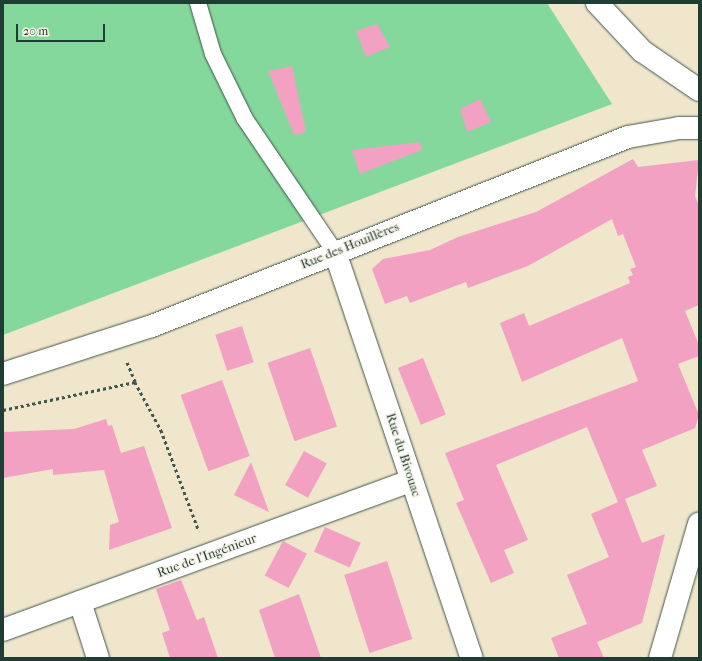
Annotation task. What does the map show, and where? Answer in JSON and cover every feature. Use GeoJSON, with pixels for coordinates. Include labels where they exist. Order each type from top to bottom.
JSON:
{"type":"FeatureCollection","features":[{"type":"Feature","properties":{"kind":"street"},"geometry":{"type":"LineString","coordinates":[[597,3],[642,51],[699,90]]}},
{"type":"Feature","properties":{"kind":"street","name":"Rue des Houillères"},"geometry":{"type":"LineString","coordinates":[[3,374],[117,338],[628,137],[680,128],[699,128]]}},
{"type":"Feature","properties":{"kind":"street","name":"Rue du Bivouac"},"geometry":{"type":"LineString","coordinates":[[335,252],[411,481],[472,658]]}},
{"type":"Feature","properties":{"kind":"street","name":"Rue de l'Ingénieur"},"geometry":{"type":"LineString","coordinates":[[3,630],[411,481]]}},
{"type":"Feature","properties":{"kind":"street"},"geometry":{"type":"LineString","coordinates":[[660,658],[699,524]]}},
{"type":"Feature","properties":{"kind":"street"},"geometry":{"type":"LineString","coordinates":[[80,602],[98,658]]}},
{"type":"Feature","properties":{"kind":"lane"},"geometry":{"type":"LineString","coordinates":[[198,3],[213,54],[245,119],[335,252]]}},
{"type":"Feature","properties":{"kind":"path"},"geometry":{"type":"LineString","coordinates":[[117,338],[135,382],[161,430],[208,556]]}},
{"type":"Feature","properties":{"kind":"path"},"geometry":{"type":"LineString","coordinates":[[3,410],[135,382]]}},
{"type":"Feature","properties":{"kind":"green space"},"geometry":{"type":"Polygon","coordinates":[[[3,3],[547,3],[612,104],[3,335],[3,3]]]}},
{"type":"Feature","properties":{"kind":"building"},"geometry":{"type":"Polygon","coordinates":[[[377,24],[390,47],[366,57],[356,31],[377,24]]]}},
{"type":"Feature","properties":{"kind":"building"},"geometry":{"type":"Polygon","coordinates":[[[292,66],[306,132],[294,135],[268,71],[292,66]]]}},
{"type":"Feature","properties":{"kind":"building"},"geometry":{"type":"Polygon","coordinates":[[[480,99],[491,122],[467,132],[460,109],[480,99]]]}},
{"type":"Feature","properties":{"kind":"building"},"geometry":{"type":"Polygon","coordinates":[[[420,142],[422,150],[360,174],[352,150],[420,142]]]}},
{"type":"Feature","properties":{"kind":"building"},"geometry":{"type":"Polygon","coordinates":[[[633,159],[638,167],[699,160],[695,196],[699,206],[699,305],[685,311],[699,345],[699,356],[678,364],[699,415],[695,428],[642,450],[657,486],[625,499],[642,543],[665,534],[642,623],[597,642],[604,658],[559,658],[551,638],[587,624],[567,575],[609,557],[591,514],[618,502],[587,427],[496,465],[528,540],[504,550],[514,573],[491,583],[456,503],[464,500],[445,453],[638,381],[622,338],[522,382],[500,323],[524,313],[529,326],[630,283],[628,277],[633,275],[630,269],[636,267],[623,234],[618,236],[612,219],[528,266],[468,288],[466,282],[410,303],[407,296],[385,304],[372,269],[383,259],[430,250],[458,237],[536,212],[633,159]]]}},
{"type":"Feature","properties":{"kind":"building"},"geometry":{"type":"Polygon","coordinates":[[[242,326],[254,362],[227,371],[215,335],[242,326]]]}},
{"type":"Feature","properties":{"kind":"building"},"geometry":{"type":"Polygon","coordinates":[[[310,348],[337,426],[294,441],[267,363],[310,348]]]}},
{"type":"Feature","properties":{"kind":"building"},"geometry":{"type":"Polygon","coordinates":[[[423,358],[446,415],[421,425],[398,368],[423,358]]]}},
{"type":"Feature","properties":{"kind":"building"},"geometry":{"type":"Polygon","coordinates":[[[222,380],[250,456],[208,471],[181,395],[222,380]]]}},
{"type":"Feature","properties":{"kind":"building"},"geometry":{"type":"Polygon","coordinates":[[[106,419],[108,426],[112,425],[121,453],[144,446],[172,528],[109,550],[110,525],[119,522],[104,470],[53,475],[53,469],[3,478],[3,432],[74,429],[106,419]]]}},
{"type":"Feature","properties":{"kind":"building"},"geometry":{"type":"Polygon","coordinates":[[[304,451],[327,464],[308,498],[285,485],[304,451]]]}},
{"type":"Feature","properties":{"kind":"building"},"geometry":{"type":"Polygon","coordinates":[[[251,462],[269,512],[234,495],[251,462]]]}},
{"type":"Feature","properties":{"kind":"building"},"geometry":{"type":"Polygon","coordinates":[[[325,527],[361,543],[350,568],[314,552],[325,527]]]}},
{"type":"Feature","properties":{"kind":"building"},"geometry":{"type":"Polygon","coordinates":[[[283,541],[307,554],[289,588],[265,575],[283,541]]]}},
{"type":"Feature","properties":{"kind":"building"},"geometry":{"type":"Polygon","coordinates":[[[387,561],[412,639],[370,653],[344,575],[387,561]]]}},
{"type":"Feature","properties":{"kind":"building"},"geometry":{"type":"Polygon","coordinates":[[[181,580],[197,620],[204,617],[218,658],[170,658],[162,633],[170,630],[156,589],[181,580]]]}},
{"type":"Feature","properties":{"kind":"building"},"geometry":{"type":"Polygon","coordinates":[[[299,594],[321,658],[275,658],[259,610],[299,594]]]}}]}
